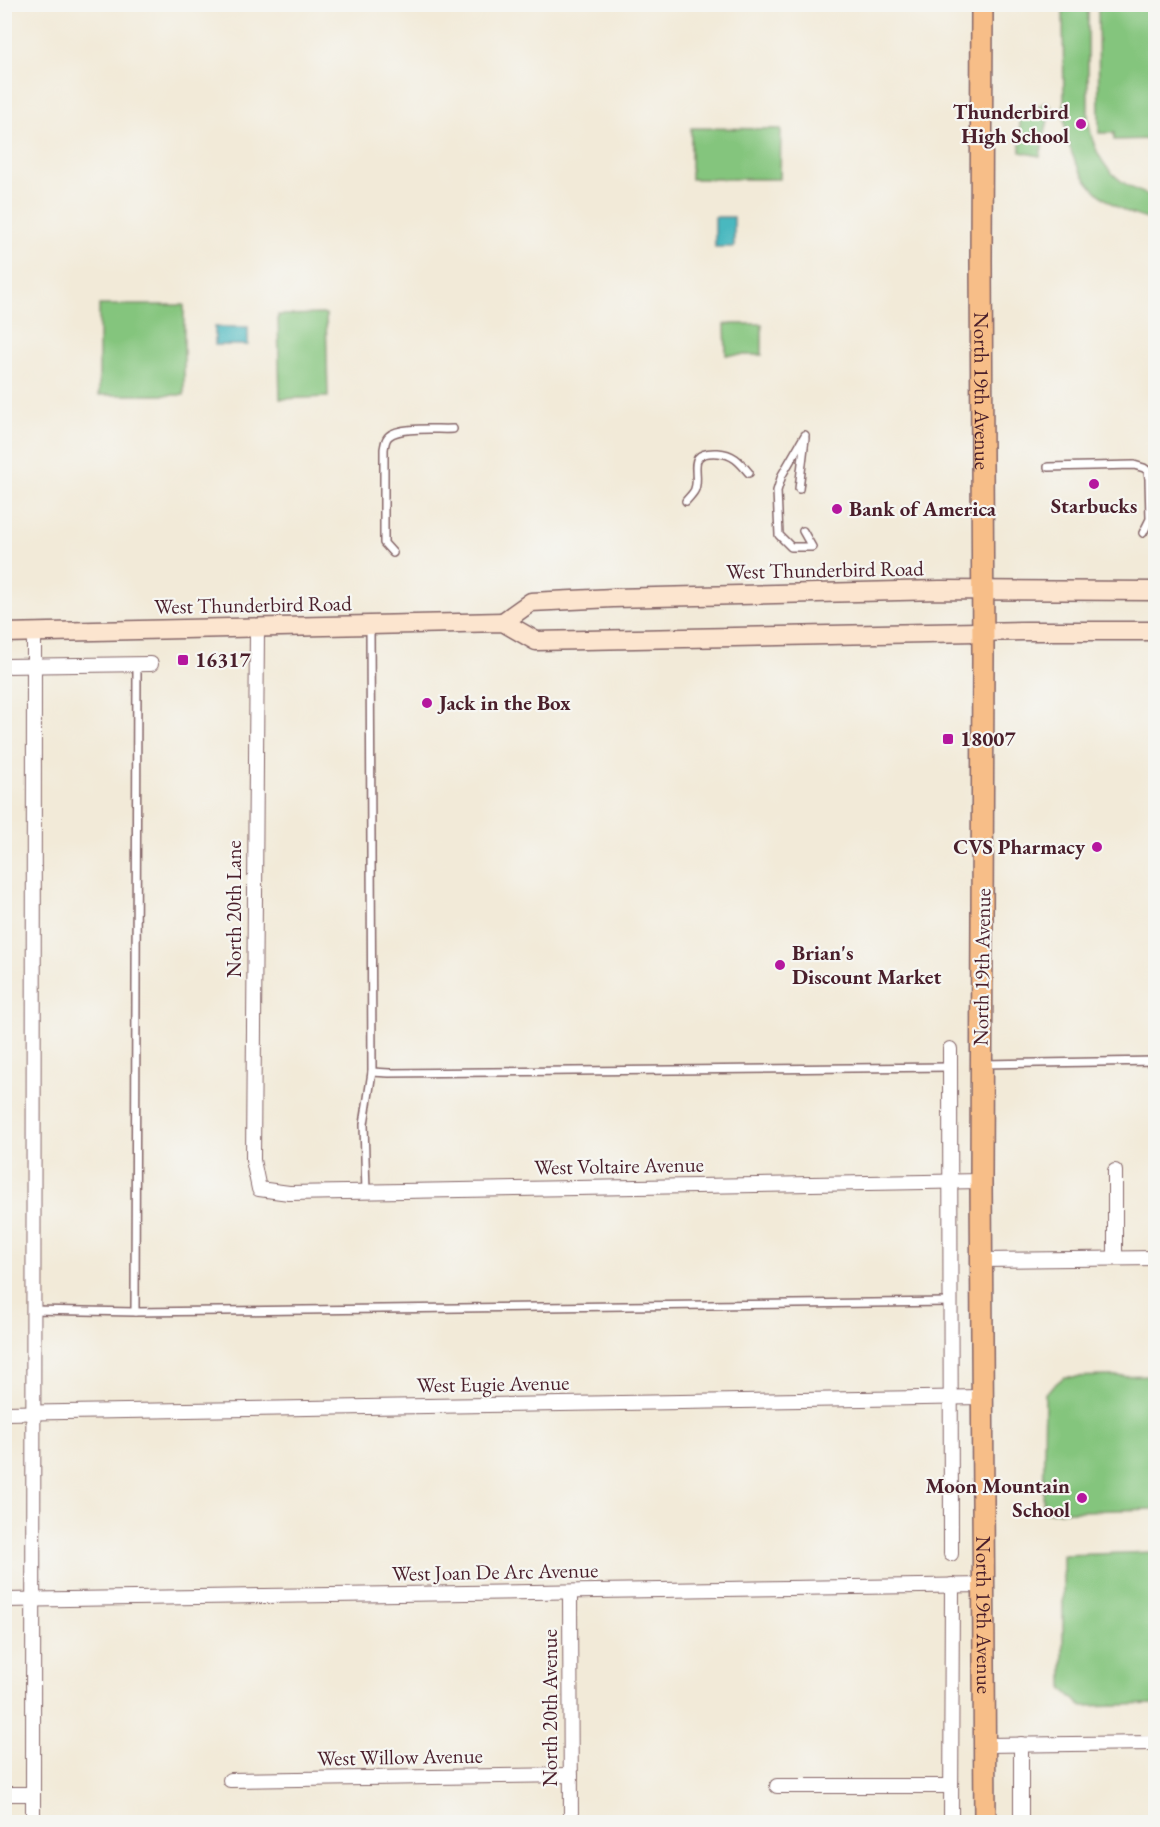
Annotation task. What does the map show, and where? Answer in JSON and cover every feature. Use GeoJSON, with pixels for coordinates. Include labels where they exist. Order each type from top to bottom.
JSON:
{"type":"FeatureCollection","features":[{"type":"Feature","properties":{"kind":"main road","name":"North 19th Avenue"},"geometry":{"type":"LineString","coordinates":[[982,4],[981,1260],[986,1822]]}},
{"type":"Feature","properties":{"kind":"main road","name":"West Thunderbird Road"},"geometry":{"type":"LineString","coordinates":[[4,633],[503,622],[531,602],[614,598],[982,590],[1155,591]]}},
{"type":"Feature","properties":{"kind":"main road"},"geometry":{"type":"LineString","coordinates":[[503,622],[536,641],[983,632],[1155,632]]}},
{"type":"Feature","properties":{"kind":"street","name":"North 20th Lane"},"geometry":{"type":"LineString","coordinates":[[257,628],[253,1160],[259,1189]]}},
{"type":"Feature","properties":{"kind":"street"},"geometry":{"type":"LineString","coordinates":[[33,1822],[31,1600],[34,633]]}},
{"type":"Feature","properties":{"kind":"street"},"geometry":{"type":"LineString","coordinates":[[4,666],[144,664]]}},
{"type":"Feature","properties":{"kind":"street","name":"North 19th Avenue"},"geometry":{"type":"LineString","coordinates":[[950,1049],[951,1554]]}},
{"type":"Feature","properties":{"kind":"street"},"geometry":{"type":"LineString","coordinates":[[1115,1171],[1115,1258]]}},
{"type":"Feature","properties":{"kind":"street","name":"West Voltaire Avenue"},"geometry":{"type":"LineString","coordinates":[[259,1189],[289,1193],[981,1181]]}},
{"type":"Feature","properties":{"kind":"street"},"geometry":{"type":"LineString","coordinates":[[981,1260],[1155,1258]]}},
{"type":"Feature","properties":{"kind":"street","name":"West Eugie Avenue"},"geometry":{"type":"LineString","coordinates":[[4,1413],[983,1397]]}},
{"type":"Feature","properties":{"kind":"street","name":"West Joan De Arc Avenue"},"geometry":{"type":"LineString","coordinates":[[4,1600],[985,1585]]}},
{"type":"Feature","properties":{"kind":"street","name":"North 19th Avenue"},"geometry":{"type":"LineString","coordinates":[[951,1822],[952,1586]]}},
{"type":"Feature","properties":{"kind":"street","name":"North 20th Avenue"},"geometry":{"type":"LineString","coordinates":[[570,1592],[571,1822]]}},
{"type":"Feature","properties":{"kind":"street"},"geometry":{"type":"LineString","coordinates":[[986,1745],[1155,1743]]}},
{"type":"Feature","properties":{"kind":"street"},"geometry":{"type":"LineString","coordinates":[[1021,1744],[1021,1822]]}},
{"type":"Feature","properties":{"kind":"street","name":"West Willow Avenue"},"geometry":{"type":"LineString","coordinates":[[230,1780],[571,1775]]}},
{"type":"Feature","properties":{"kind":"street"},"geometry":{"type":"LineString","coordinates":[[777,1785],[951,1786]]}},
{"type":"Feature","properties":{"kind":"street"},"geometry":{"type":"LineString","coordinates":[[4,1794],[33,1794]]}},
{"type":"Feature","properties":{"kind":"lane"},"geometry":{"type":"LineString","coordinates":[[393,553],[384,543],[385,441],[387,437],[399,431],[453,429]]}},
{"type":"Feature","properties":{"kind":"lane"},"geometry":{"type":"LineString","coordinates":[[800,489],[805,435],[782,475],[777,491],[779,535],[791,547],[812,547],[802,531]]}},
{"type":"Feature","properties":{"kind":"lane"},"geometry":{"type":"LineString","coordinates":[[686,501],[695,489],[696,462],[700,455],[729,454],[740,461],[749,472]]}},
{"type":"Feature","properties":{"kind":"lane"},"geometry":{"type":"LineString","coordinates":[[1048,467],[1134,465],[1144,468],[1148,471],[1149,479],[1150,519],[1143,533]]}},
{"type":"Feature","properties":{"kind":"lane"},"geometry":{"type":"LineString","coordinates":[[366,1192],[364,1124],[372,1072],[370,625]]}},
{"type":"Feature","properties":{"kind":"lane"},"geometry":{"type":"LineString","coordinates":[[135,1312],[144,664]]}},
{"type":"Feature","properties":{"kind":"lane"},"geometry":{"type":"LineString","coordinates":[[981,1064],[1155,1061]]}},
{"type":"Feature","properties":{"kind":"lane"},"geometry":{"type":"LineString","coordinates":[[372,1072],[951,1067]]}},
{"type":"Feature","properties":{"kind":"lane"},"geometry":{"type":"LineString","coordinates":[[33,1310],[135,1312],[950,1302]]}},
{"type":"Feature","properties":{"kind":"green space"},"geometry":{"type":"Polygon","coordinates":[[[1063,5],[1088,5],[1088,117],[1095,146],[1108,169],[1117,178],[1155,197],[1155,221],[1135,215],[1103,197],[1090,185],[1072,154],[1064,115],[1063,5]]]}},
{"type":"Feature","properties":{"kind":"green space"},"geometry":{"type":"Polygon","coordinates":[[[1098,5],[1155,5],[1155,139],[1114,140],[1114,133],[1099,133],[1098,5]]]}},
{"type":"Feature","properties":{"kind":"green space"},"geometry":{"type":"Polygon","coordinates":[[[1046,102],[1051,106],[1040,156],[1020,152],[1020,119],[1046,102]]]}},
{"type":"Feature","properties":{"kind":"green space"},"geometry":{"type":"Polygon","coordinates":[[[691,128],[781,129],[780,179],[691,179],[691,128]]]}},
{"type":"Feature","properties":{"kind":"green space"},"geometry":{"type":"Polygon","coordinates":[[[99,305],[184,305],[184,395],[99,395],[99,305]]]}},
{"type":"Feature","properties":{"kind":"green space"},"geometry":{"type":"Polygon","coordinates":[[[326,314],[328,397],[280,399],[278,315],[326,314]]]}},
{"type":"Feature","properties":{"kind":"green space"},"geometry":{"type":"Polygon","coordinates":[[[725,324],[762,324],[762,355],[726,355],[725,324]]]}},
{"type":"Feature","properties":{"kind":"green space"},"geometry":{"type":"Polygon","coordinates":[[[1155,1375],[1155,1509],[1043,1512],[1045,1393],[1064,1377],[1155,1375]]]}},
{"type":"Feature","properties":{"kind":"green space"},"geometry":{"type":"Polygon","coordinates":[[[1155,1552],[1155,1704],[1081,1706],[1063,1689],[1063,1555],[1155,1552]]]}},
{"type":"Feature","properties":{"kind":"water"},"geometry":{"type":"Polygon","coordinates":[[[715,217],[734,217],[734,247],[715,247],[715,217]]]}},
{"type":"Feature","properties":{"kind":"water"},"geometry":{"type":"Polygon","coordinates":[[[215,327],[248,327],[248,345],[215,345],[215,327]]]}},
{"type":"Feature","properties":{"kind":"place","name":"Thunderbird High School"},"geometry":{"type":"Point","coordinates":[1081,124]}},
{"type":"Feature","properties":{"kind":"place","name":"Starbucks"},"geometry":{"type":"Point","coordinates":[1094,484]}},
{"type":"Feature","properties":{"kind":"place","name":"Bank of America"},"geometry":{"type":"Point","coordinates":[837,509]}},
{"type":"Feature","properties":{"kind":"place","name":"16317"},"geometry":{"type":"Point","coordinates":[183,660]}},
{"type":"Feature","properties":{"kind":"place","name":"Jack in the Box"},"geometry":{"type":"Point","coordinates":[427,703]}},
{"type":"Feature","properties":{"kind":"place","name":"18007"},"geometry":{"type":"Point","coordinates":[948,739]}},
{"type":"Feature","properties":{"kind":"place","name":"CVS Pharmacy"},"geometry":{"type":"Point","coordinates":[1097,847]}},
{"type":"Feature","properties":{"kind":"place","name":"Brian's Discount Market"},"geometry":{"type":"Point","coordinates":[780,965]}},
{"type":"Feature","properties":{"kind":"place","name":"Moon Mountain School"},"geometry":{"type":"Point","coordinates":[1082,1498]}}]}
